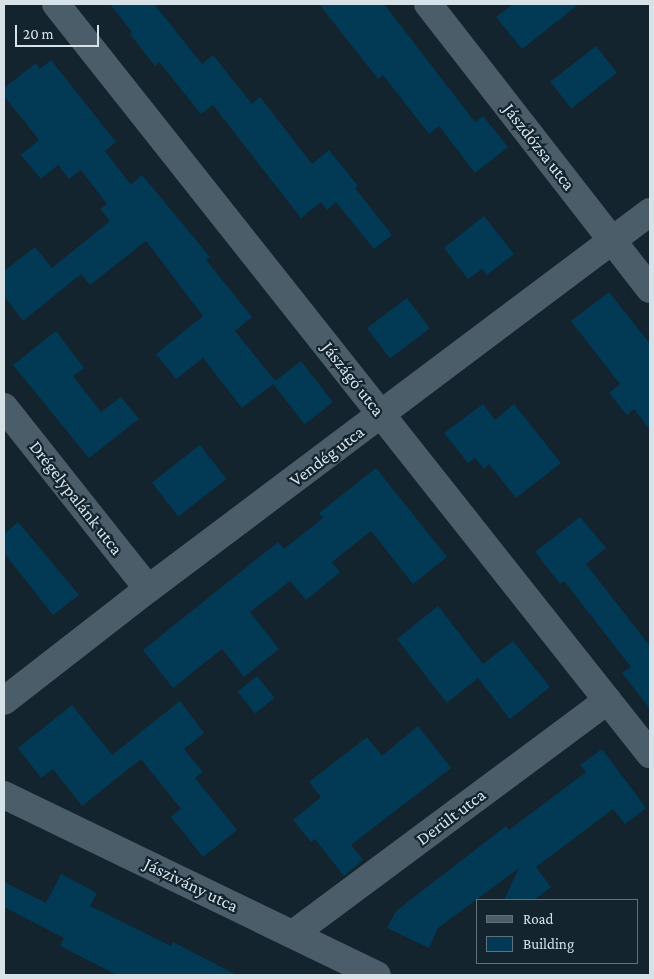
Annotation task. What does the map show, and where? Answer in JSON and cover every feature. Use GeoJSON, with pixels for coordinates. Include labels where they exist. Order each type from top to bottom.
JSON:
{"type":"FeatureCollection","features":[{"type":"Feature","properties":{"kind":"street","name":"Jászágó utca"},"geometry":{"type":"LineString","coordinates":[[56,4],[650,754]]}},
{"type":"Feature","properties":{"kind":"street","name":"Jászdózsa utca"},"geometry":{"type":"LineString","coordinates":[[428,4],[650,289]]}},
{"type":"Feature","properties":{"kind":"street","name":"Vendég utca"},"geometry":{"type":"LineString","coordinates":[[4,701],[148,589],[650,212]]}},
{"type":"Feature","properties":{"kind":"street","name":"Drégelypalánk utca"},"geometry":{"type":"LineString","coordinates":[[4,407],[148,589]]}},
{"type":"Feature","properties":{"kind":"street","name":"Derült utca"},"geometry":{"type":"LineString","coordinates":[[293,934],[608,700]]}},
{"type":"Feature","properties":{"kind":"street","name":"Jászivány utca"},"geometry":{"type":"LineString","coordinates":[[4,795],[377,975]]}},
{"type":"Feature","properties":{"kind":"building"},"geometry":{"type":"Polygon","coordinates":[[[110,4],[154,4],[202,64],[213,55],[252,104],[260,97],[312,164],[329,150],[358,186],[355,188],[392,235],[374,249],[336,202],[327,210],[321,202],[301,218],[213,105],[201,114],[159,62],[155,66],[110,4]]]}},
{"type":"Feature","properties":{"kind":"building"},"geometry":{"type":"Polygon","coordinates":[[[319,4],[384,4],[475,122],[483,116],[508,147],[475,173],[439,126],[429,134],[383,75],[378,79],[319,4]]]}},
{"type":"Feature","properties":{"kind":"building"},"geometry":{"type":"Polygon","coordinates":[[[513,4],[579,4],[522,49],[496,17],[513,4]]]}},
{"type":"Feature","properties":{"kind":"building"},"geometry":{"type":"Polygon","coordinates":[[[596,46],[617,73],[571,109],[550,82],[596,46]]]}},
{"type":"Feature","properties":{"kind":"building"},"geometry":{"type":"Polygon","coordinates":[[[51,60],[116,142],[105,151],[131,185],[142,175],[210,257],[206,260],[252,317],[235,331],[276,382],[242,408],[203,358],[176,379],[156,354],[203,316],[146,241],[90,285],[81,274],[23,321],[4,296],[4,271],[35,247],[52,268],[110,221],[100,209],[107,204],[81,170],[69,179],[58,165],[41,179],[21,155],[39,140],[4,96],[4,88],[36,63],[40,69],[51,60]]]}},
{"type":"Feature","properties":{"kind":"building"},"geometry":{"type":"Polygon","coordinates":[[[484,216],[514,254],[487,275],[482,269],[468,279],[444,248],[484,216]]]}},
{"type":"Feature","properties":{"kind":"building"},"geometry":{"type":"Polygon","coordinates":[[[609,292],[650,344],[650,430],[634,409],[627,415],[609,393],[620,384],[571,321],[609,292]]]}},
{"type":"Feature","properties":{"kind":"building"},"geometry":{"type":"Polygon","coordinates":[[[407,298],[430,328],[390,358],[367,328],[407,298]]]}},
{"type":"Feature","properties":{"kind":"building"},"geometry":{"type":"Polygon","coordinates":[[[56,331],[84,368],[73,376],[101,412],[121,397],[139,419],[89,458],[13,365],[56,331]]]}},
{"type":"Feature","properties":{"kind":"building"},"geometry":{"type":"Polygon","coordinates":[[[301,361],[333,402],[305,424],[273,383],[301,361]]]}},
{"type":"Feature","properties":{"kind":"building"},"geometry":{"type":"Polygon","coordinates":[[[483,404],[495,420],[514,404],[561,463],[516,498],[489,464],[484,469],[475,458],[468,463],[444,433],[483,404]]]}},
{"type":"Feature","properties":{"kind":"building"},"geometry":{"type":"Polygon","coordinates":[[[200,445],[226,479],[178,516],[152,483],[200,445]]]}},
{"type":"Feature","properties":{"kind":"building"},"geometry":{"type":"Polygon","coordinates":[[[376,468],[447,557],[413,584],[371,531],[332,562],[340,572],[306,600],[290,581],[250,612],[279,649],[244,677],[222,649],[173,688],[143,650],[278,542],[284,549],[323,518],[319,513],[376,468]]]}},
{"type":"Feature","properties":{"kind":"building"},"geometry":{"type":"Polygon","coordinates":[[[580,517],[606,548],[586,564],[650,646],[650,709],[622,673],[631,667],[564,581],[560,584],[535,552],[580,517]]]}},
{"type":"Feature","properties":{"kind":"building"},"geometry":{"type":"Polygon","coordinates":[[[18,522],[79,595],[53,615],[4,553],[4,534],[18,522]]]}},
{"type":"Feature","properties":{"kind":"building"},"geometry":{"type":"Polygon","coordinates":[[[438,606],[483,664],[513,641],[550,687],[510,719],[478,678],[447,703],[397,639],[438,606]]]}},
{"type":"Feature","properties":{"kind":"building"},"geometry":{"type":"Polygon","coordinates":[[[257,676],[275,698],[255,713],[238,692],[257,676]]]}},
{"type":"Feature","properties":{"kind":"building"},"geometry":{"type":"Polygon","coordinates":[[[180,701],[204,733],[184,749],[203,772],[195,778],[237,830],[203,857],[171,817],[181,809],[141,759],[82,806],[53,769],[41,778],[18,748],[72,705],[112,755],[180,701]]]}},
{"type":"Feature","properties":{"kind":"building"},"geometry":{"type":"Polygon","coordinates":[[[418,726],[451,768],[351,845],[363,860],[344,876],[315,839],[311,842],[293,820],[321,797],[309,782],[367,737],[382,756],[418,726]]]}},
{"type":"Feature","properties":{"kind":"building"},"geometry":{"type":"Polygon","coordinates":[[[602,749],[646,808],[625,824],[613,809],[536,867],[551,887],[535,899],[504,899],[519,868],[438,928],[429,948],[387,928],[396,911],[506,826],[509,830],[586,772],[580,765],[602,749]]]}},
{"type":"Feature","properties":{"kind":"building"},"geometry":{"type":"Polygon","coordinates":[[[61,874],[97,893],[90,906],[171,946],[173,942],[237,975],[117,975],[60,946],[64,938],[4,907],[4,882],[46,903],[61,874]]]}}]}
